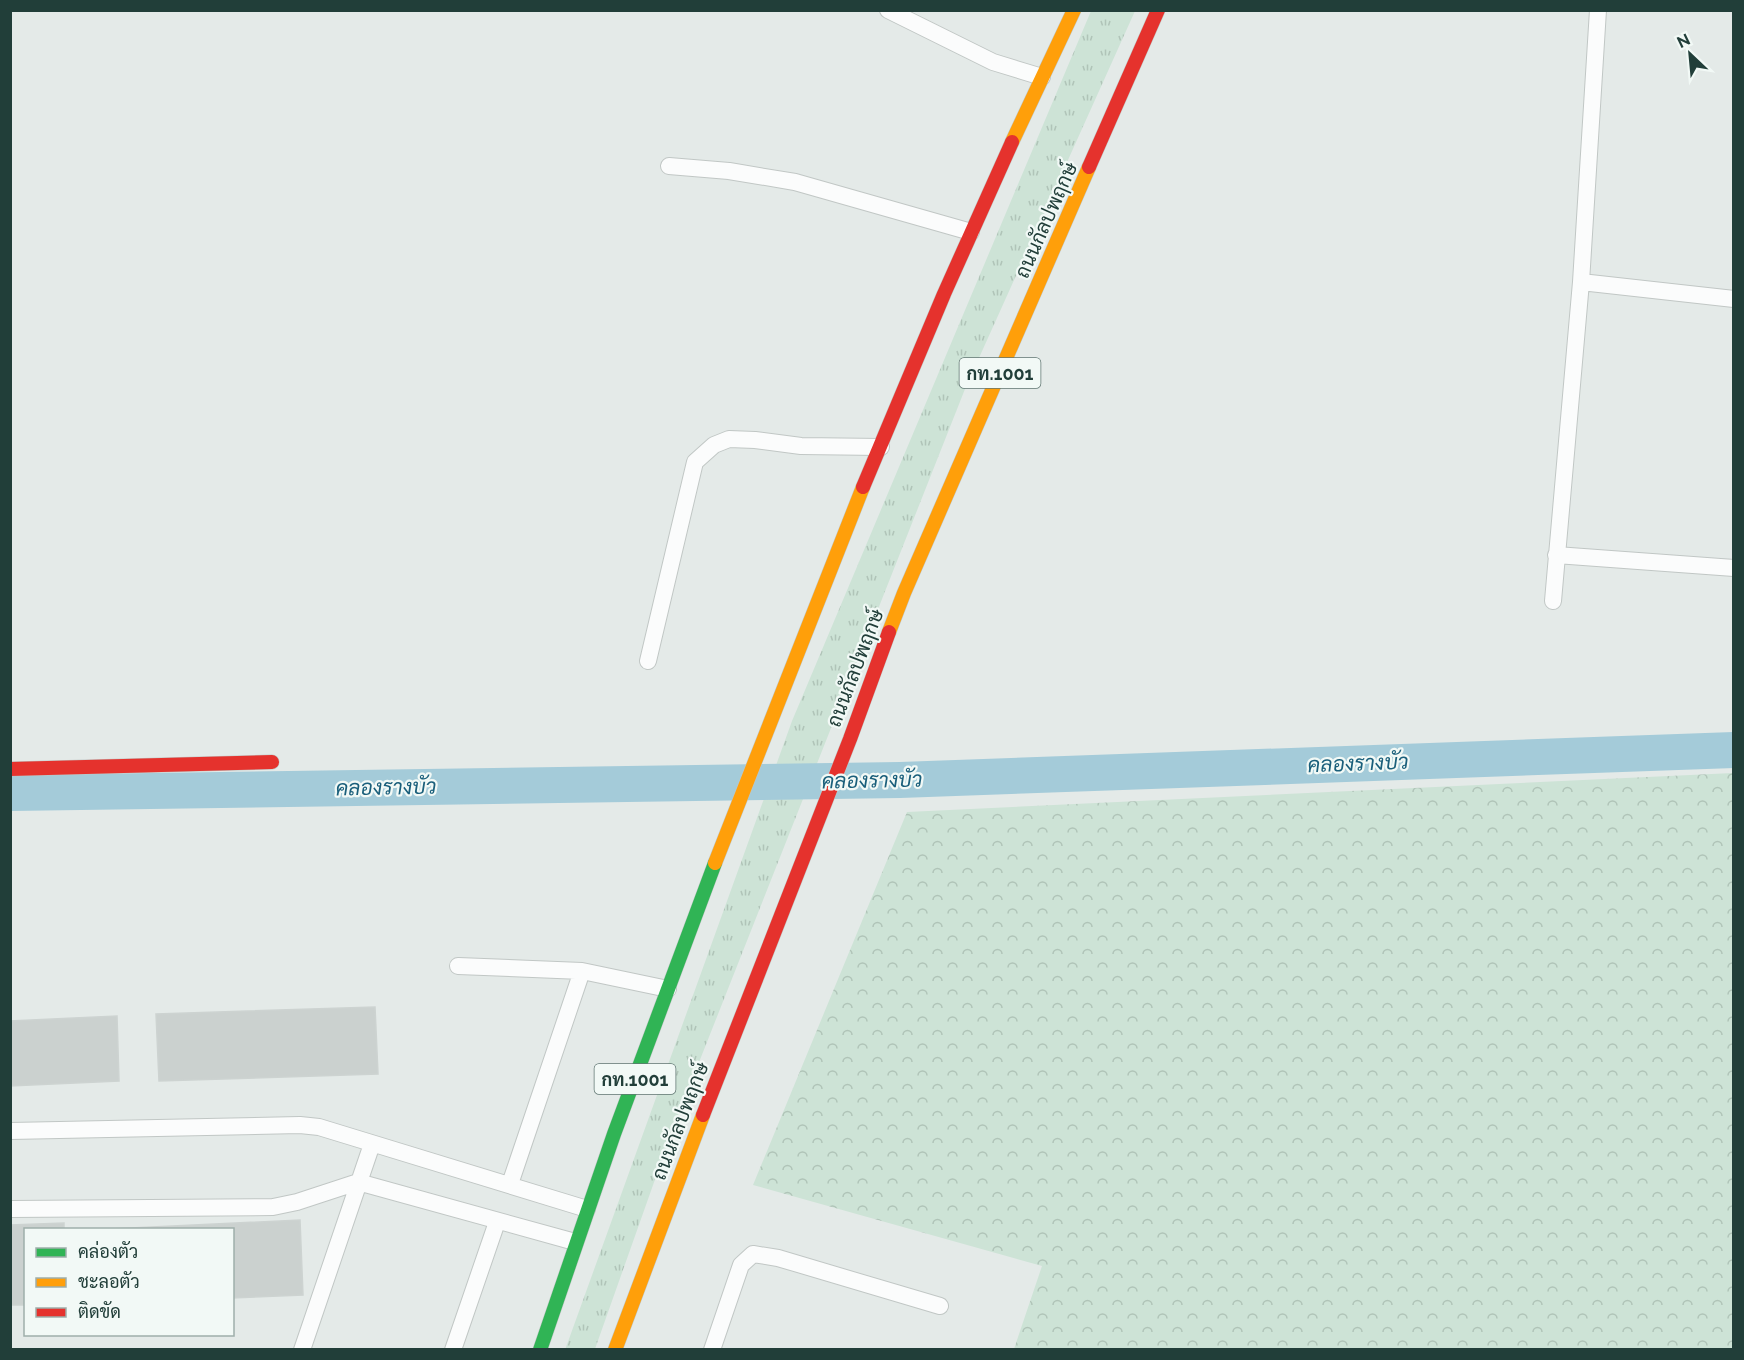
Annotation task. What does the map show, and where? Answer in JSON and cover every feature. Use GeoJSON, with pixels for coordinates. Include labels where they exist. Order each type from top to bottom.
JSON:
{"type":"FeatureCollection","features":[{"type":"Feature","properties":{"kind":"main road","name":"กท.1001"},"geometry":{"type":"LineString","coordinates":[[540,1350],[587,1209],[766,730],[971,232],[1074,10]]}},
{"type":"Feature","properties":{"kind":"main road","name":"ถนนกัลปพฤกษ์"},"geometry":{"type":"LineString","coordinates":[[615,1350],[720,1069],[909,582],[1158,10]]}},
{"type":"Feature","properties":{"kind":"main road"},"geometry":{"type":"LineString","coordinates":[[10,769],[272,762]]}},
{"type":"Feature","properties":{"kind":"lane"},"geometry":{"type":"LineString","coordinates":[[888,10],[993,62],[1042,77]]}},
{"type":"Feature","properties":{"kind":"lane"},"geometry":{"type":"LineString","coordinates":[[1553,601],[1581,282],[1598,10]]}},
{"type":"Feature","properties":{"kind":"lane"},"geometry":{"type":"LineString","coordinates":[[669,166],[729,171],[795,182],[971,232]]}},
{"type":"Feature","properties":{"kind":"lane"},"geometry":{"type":"LineString","coordinates":[[1581,282],[1734,299]]}},
{"type":"Feature","properties":{"kind":"lane"},"geometry":{"type":"LineString","coordinates":[[648,661],[695,462],[714,446],[729,439],[801,446],[881,447]]}},
{"type":"Feature","properties":{"kind":"lane"},"geometry":{"type":"LineString","coordinates":[[1556,555],[1734,568]]}},
{"type":"Feature","properties":{"kind":"lane"},"geometry":{"type":"LineString","coordinates":[[458,966],[582,971],[668,989]]}},
{"type":"Feature","properties":{"kind":"lane"},"geometry":{"type":"LineString","coordinates":[[510,1184],[582,971]]}},
{"type":"Feature","properties":{"kind":"lane"},"geometry":{"type":"LineString","coordinates":[[10,1131],[300,1125],[319,1127],[587,1209]]}},
{"type":"Feature","properties":{"kind":"lane"},"geometry":{"type":"LineString","coordinates":[[302,1350],[372,1144]]}},
{"type":"Feature","properties":{"kind":"lane"},"geometry":{"type":"LineString","coordinates":[[10,1209],[273,1207],[297,1202],[358,1182],[575,1242]]}},
{"type":"Feature","properties":{"kind":"lane"},"geometry":{"type":"LineString","coordinates":[[453,1350],[498,1222]]}},
{"type":"Feature","properties":{"kind":"lane"},"geometry":{"type":"LineString","coordinates":[[712,1350],[741,1265],[753,1254],[778,1258],[940,1306]]}},
{"type":"Feature","properties":{"kind":"green space"},"geometry":{"type":"Polygon","coordinates":[[[1091,11],[1135,11],[965,389],[675,1123],[595,1349],[565,1350],[792,721],[1091,11]]]}},
{"type":"Feature","properties":{"kind":"green space"},"geometry":{"type":"Polygon","coordinates":[[[1733,773],[1733,1349],[1014,1349],[1042,1266],[753,1185],[907,812],[1733,773]]]}},
{"type":"Feature","properties":{"kind":"building"},"geometry":{"type":"Polygon","coordinates":[[[375,1007],[378,1074],[159,1081],[156,1014],[375,1007]]]}},
{"type":"Feature","properties":{"kind":"building"},"geometry":{"type":"Polygon","coordinates":[[[117,1016],[119,1081],[10,1086],[10,1021],[117,1016]]]}},
{"type":"Feature","properties":{"kind":"building"},"geometry":{"type":"Polygon","coordinates":[[[300,1220],[303,1295],[234,1298],[234,1228],[131,1228],[300,1220]]]}},
{"type":"Feature","properties":{"kind":"building"},"geometry":{"type":"Polygon","coordinates":[[[64,1223],[64,1228],[24,1228],[24,1305],[10,1305],[10,1225],[64,1223]]]}},
{"type":"Feature","properties":{"kind":"waterway","name":"คลองรางบัว"},"geometry":{"type":"LineString","coordinates":[[10,793],[900,780],[1734,750]]}},
{"type":"Feature","properties":{"kind":"traffic: fast"},"geometry":{"type":"LineString","coordinates":[[540,1350],[614,1134],[715,863]]}},
{"type":"Feature","properties":{"kind":"traffic: slow"},"geometry":{"type":"LineString","coordinates":[[1012,142],[1074,10]]}},
{"type":"Feature","properties":{"kind":"traffic: slow"},"geometry":{"type":"LineString","coordinates":[[889,632],[1089,167]]}},
{"type":"Feature","properties":{"kind":"traffic: slow"},"geometry":{"type":"LineString","coordinates":[[715,863],[863,487]]}},
{"type":"Feature","properties":{"kind":"traffic: slow"},"geometry":{"type":"LineString","coordinates":[[615,1350],[703,1115]]}},
{"type":"Feature","properties":{"kind":"traffic: jam"},"geometry":{"type":"LineString","coordinates":[[1089,167],[1158,10]]}},
{"type":"Feature","properties":{"kind":"traffic: jam"},"geometry":{"type":"LineString","coordinates":[[863,487],[944,294],[1012,142]]}},
{"type":"Feature","properties":{"kind":"traffic: jam"},"geometry":{"type":"LineString","coordinates":[[703,1115],[850,739],[889,632]]}},
{"type":"Feature","properties":{"kind":"traffic: jam"},"geometry":{"type":"LineString","coordinates":[[10,769],[272,762]]}}]}
